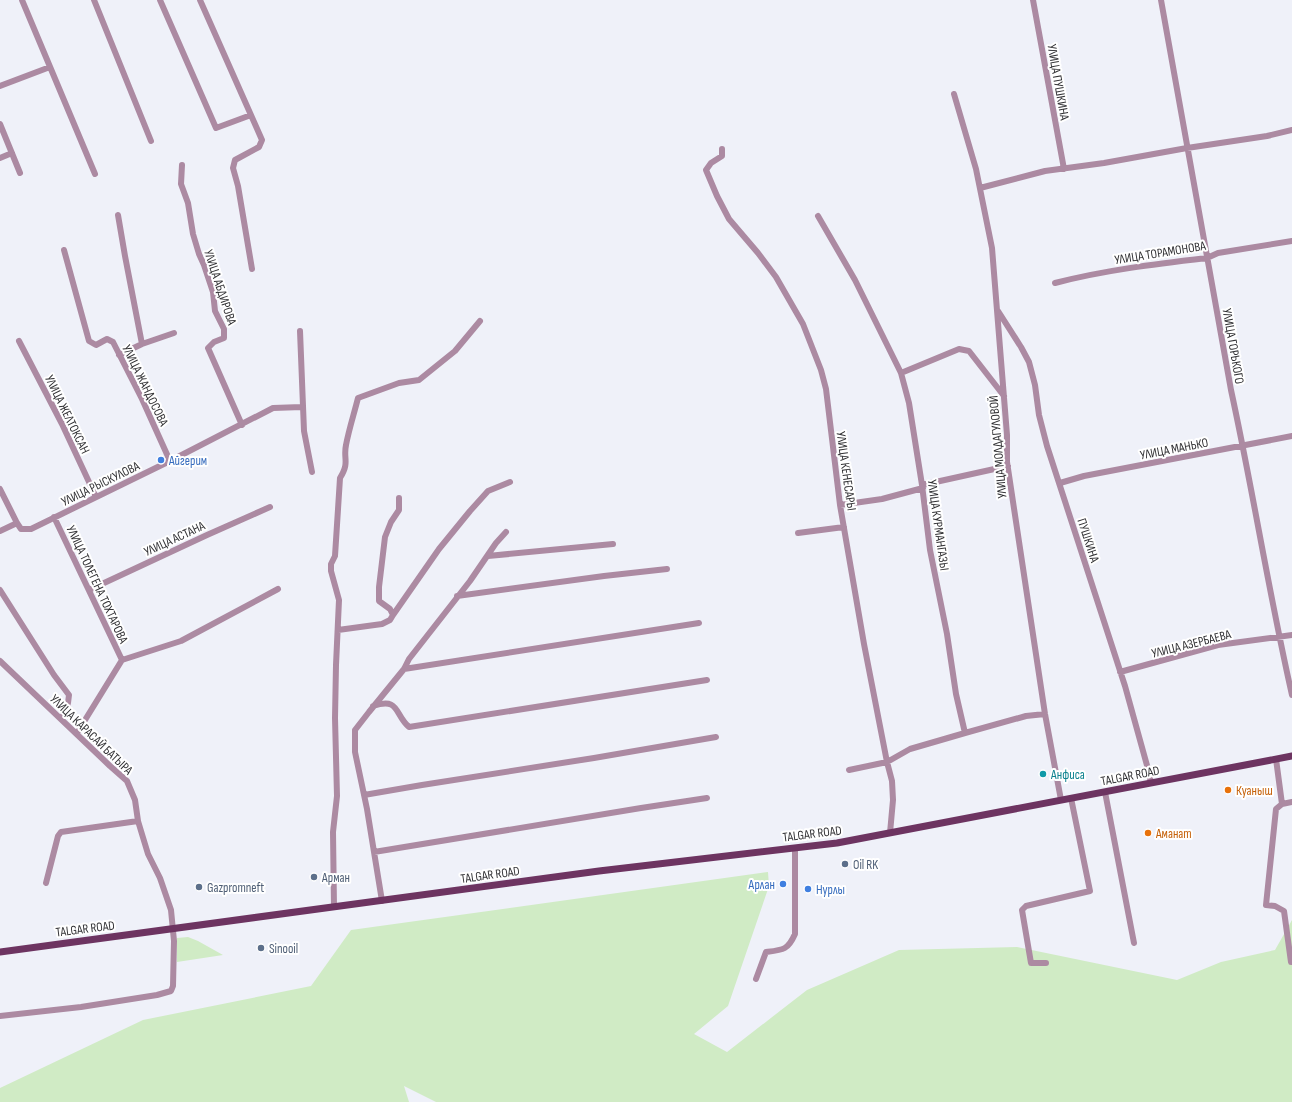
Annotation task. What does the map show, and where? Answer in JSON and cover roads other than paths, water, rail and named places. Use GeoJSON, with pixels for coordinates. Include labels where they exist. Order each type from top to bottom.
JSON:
{"type":"FeatureCollection","features":[{"type":"Feature","properties":{"kind":"main road","name":"TALGAR ROAD"},"geometry":{"type":"LineString","coordinates":[[0,952],[599,871],[837,843],[1292,756]]}},
{"type":"Feature","properties":{"kind":"street"},"geometry":{"type":"LineString","coordinates":[[22,0],[95,174]]}},
{"type":"Feature","properties":{"kind":"street"},"geometry":{"type":"LineString","coordinates":[[94,0],[152,141]]}},
{"type":"Feature","properties":{"kind":"street"},"geometry":{"type":"LineString","coordinates":[[160,0],[216,128],[251,115]]}},
{"type":"Feature","properties":{"kind":"street"},"geometry":{"type":"LineString","coordinates":[[200,0],[262,140],[259,147],[235,160],[233,168],[238,186],[252,269]]}},
{"type":"Feature","properties":{"kind":"street","name":"УЛИЦА ПУШКИНА"},"geometry":{"type":"LineString","coordinates":[[1033,0],[1064,169]]}},
{"type":"Feature","properties":{"kind":"street","name":"УЛИЦА ГОРЬКОГО"},"geometry":{"type":"LineString","coordinates":[[1161,0],[1231,390],[1243,446],[1278,637],[1292,696]]}},
{"type":"Feature","properties":{"kind":"street"},"geometry":{"type":"LineString","coordinates":[[0,86],[50,67]]}},
{"type":"Feature","properties":{"kind":"street","name":"УЛИЦА МОЛДАГУЛОВОЙ"},"geometry":{"type":"LineString","coordinates":[[954,94],[976,169],[992,248],[1008,435],[1008,466],[1045,714],[1061,800]]}},
{"type":"Feature","properties":{"kind":"street"},"geometry":{"type":"LineString","coordinates":[[0,124],[20,173]]}},
{"type":"Feature","properties":{"kind":"street"},"geometry":{"type":"LineString","coordinates":[[980,188],[1045,171],[1104,163],[1187,148],[1267,136],[1292,130]]}},
{"type":"Feature","properties":{"kind":"street","name":"УЛИЦА КЕНЕСАРЫ"},"geometry":{"type":"LineString","coordinates":[[722,149],[722,156],[711,163],[706,170],[717,196],[729,219],[776,277],[803,324],[821,370],[826,389],[840,505],[864,644],[892,781],[893,800],[890,833]]}},
{"type":"Feature","properties":{"kind":"street"},"geometry":{"type":"LineString","coordinates":[[0,158],[12,153]]}},
{"type":"Feature","properties":{"kind":"street","name":"УЛИЦА АБДИРОВА"},"geometry":{"type":"LineString","coordinates":[[182,166],[181,184],[188,203],[193,234],[213,292],[215,311],[224,329],[224,338],[214,342],[208,348],[242,425]]}},
{"type":"Feature","properties":{"kind":"street"},"geometry":{"type":"LineString","coordinates":[[118,215],[142,344]]}},
{"type":"Feature","properties":{"kind":"street","name":"УЛИЦА КУРМАНГАЗЫ"},"geometry":{"type":"LineString","coordinates":[[818,216],[855,280],[901,372],[909,403],[923,486],[930,550],[947,634],[956,694],[966,733]]}},
{"type":"Feature","properties":{"kind":"street","name":"УЛИЦА ТОРАМОНОВА"},"geometry":{"type":"LineString","coordinates":[[1055,283],[1120,269],[1207,258],[1218,253],[1292,240]]}},
{"type":"Feature","properties":{"kind":"street","name":"УЛИЦА ЖАНДОСОВА"},"geometry":{"type":"LineString","coordinates":[[64,250],[89,341],[96,345],[107,339],[113,342],[142,399],[170,461]]}},
{"type":"Feature","properties":{"kind":"street","name":"ПУШКИНА"},"geometry":{"type":"LineString","coordinates":[[997,309],[1029,362],[1035,385],[1039,415],[1047,446],[1060,482],[1066,506],[1120,672],[1151,783]]}},
{"type":"Feature","properties":{"kind":"street"},"geometry":{"type":"LineString","coordinates":[[331,908],[333,832],[337,796],[335,718],[339,600],[331,571],[331,564],[335,556],[340,478],[345,470],[347,461],[346,446],[358,398],[399,384],[419,380],[455,351],[480,321]]}},
{"type":"Feature","properties":{"kind":"street"},"geometry":{"type":"LineString","coordinates":[[300,331],[304,432],[312,472]]}},
{"type":"Feature","properties":{"kind":"street"},"geometry":{"type":"LineString","coordinates":[[119,355],[142,344],[174,332]]}},
{"type":"Feature","properties":{"kind":"street","name":"УЛИЦА ЖЕЛТОКСАН"},"geometry":{"type":"LineString","coordinates":[[19,341],[62,424],[96,497]]}},
{"type":"Feature","properties":{"kind":"street"},"geometry":{"type":"LineString","coordinates":[[901,372],[959,349],[969,351],[1004,396]]}},
{"type":"Feature","properties":{"kind":"street","name":"УЛИЦА РЫСКУЛОВА"},"geometry":{"type":"LineString","coordinates":[[17,524],[21,529],[31,529],[242,425],[273,408],[302,407]]}},
{"type":"Feature","properties":{"kind":"street","name":"УЛИЦА МАНЬКО"},"geometry":{"type":"LineString","coordinates":[[1060,482],[1084,476],[1292,436]]}},
{"type":"Feature","properties":{"kind":"street"},"geometry":{"type":"LineString","coordinates":[[840,505],[882,499],[923,486],[1008,466]]}},
{"type":"Feature","properties":{"kind":"street"},"geometry":{"type":"LineString","coordinates":[[338,630],[382,624],[390,620],[438,549],[470,511],[488,491],[510,482]]}},
{"type":"Feature","properties":{"kind":"street"},"geometry":{"type":"LineString","coordinates":[[0,489],[17,524],[0,531]]}},
{"type":"Feature","properties":{"kind":"street"},"geometry":{"type":"LineString","coordinates":[[393,615],[390,609],[380,601],[379,587],[385,537],[391,522],[399,510],[399,498]]}},
{"type":"Feature","properties":{"kind":"street","name":"УЛИЦА АСТАНА"},"geometry":{"type":"LineString","coordinates":[[89,590],[207,534],[270,507]]}},
{"type":"Feature","properties":{"kind":"street","name":"УЛИЦА ТОЛЕГЕНА ТОХТАРОВА"},"geometry":{"type":"LineString","coordinates":[[54,517],[122,660]]}},
{"type":"Feature","properties":{"kind":"street"},"geometry":{"type":"LineString","coordinates":[[798,533],[844,527]]}},
{"type":"Feature","properties":{"kind":"street"},"geometry":{"type":"LineString","coordinates":[[382,901],[355,752],[355,730],[404,669],[488,556],[496,543],[506,532]]}},
{"type":"Feature","properties":{"kind":"street"},"geometry":{"type":"LineString","coordinates":[[488,556],[613,544]]}},
{"type":"Feature","properties":{"kind":"street"},"geometry":{"type":"LineString","coordinates":[[457,596],[666,569]]}},
{"type":"Feature","properties":{"kind":"street","name":"УЛИЦА ТОЛЕГЕНА ТОХТАРОВА"},"geometry":{"type":"LineString","coordinates":[[76,733],[122,660],[181,641],[278,589]]}},
{"type":"Feature","properties":{"kind":"street"},"geometry":{"type":"LineString","coordinates":[[0,590],[69,695],[68,703],[62,719]]}},
{"type":"Feature","properties":{"kind":"street"},"geometry":{"type":"LineString","coordinates":[[404,669],[699,623]]}},
{"type":"Feature","properties":{"kind":"street","name":"УЛИЦА АЗЕРБАЕВА"},"geometry":{"type":"LineString","coordinates":[[1120,672],[1218,645],[1292,635]]}},
{"type":"Feature","properties":{"kind":"street","name":"УЛИЦА КАРАСАЙ БАТЫРА"},"geometry":{"type":"LineString","coordinates":[[0,661],[127,781],[135,800],[138,821],[148,854],[160,878],[171,910],[173,929],[173,986],[171,991],[157,995],[81,1007],[0,1016]]}},
{"type":"Feature","properties":{"kind":"street"},"geometry":{"type":"LineString","coordinates":[[373,706],[387,703],[393,705],[405,724],[410,727],[706,680]]}},
{"type":"Feature","properties":{"kind":"street"},"geometry":{"type":"LineString","coordinates":[[849,770],[887,762],[910,749],[966,733],[1026,716],[1045,714]]}},
{"type":"Feature","properties":{"kind":"street"},"geometry":{"type":"LineString","coordinates":[[364,795],[716,737]]}},
{"type":"Feature","properties":{"kind":"street"},"geometry":{"type":"LineString","coordinates":[[1276,759],[1282,804]]}},
{"type":"Feature","properties":{"kind":"street"},"geometry":{"type":"LineString","coordinates":[[1105,792],[1134,943]]}},
{"type":"Feature","properties":{"kind":"street"},"geometry":{"type":"LineString","coordinates":[[374,852],[707,798]]}},
{"type":"Feature","properties":{"kind":"street"},"geometry":{"type":"LineString","coordinates":[[1046,963],[1031,963],[1022,910],[1026,906],[1090,891],[1071,798]]}},
{"type":"Feature","properties":{"kind":"street"},"geometry":{"type":"LineString","coordinates":[[1292,802],[1282,804],[1276,809],[1266,905],[1275,906],[1284,911],[1292,962]]}},
{"type":"Feature","properties":{"kind":"street"},"geometry":{"type":"LineString","coordinates":[[46,883],[58,836],[61,832],[138,821]]}},
{"type":"Feature","properties":{"kind":"street"},"geometry":{"type":"LineString","coordinates":[[756,979],[766,952],[783,950],[791,944],[795,934],[795,848]]}},
{"type":"Feature","properties":{"kind":"place","name":"Айгерим"},"geometry":{"type":"Point","coordinates":[161,460]}},
{"type":"Feature","properties":{"kind":"place","name":"Анфиса"},"geometry":{"type":"Point","coordinates":[1043,774]}},
{"type":"Feature","properties":{"kind":"place","name":"Куаныш"},"geometry":{"type":"Point","coordinates":[1228,790]}},
{"type":"Feature","properties":{"kind":"place","name":"Аманат"},"geometry":{"type":"Point","coordinates":[1148,833]}},
{"type":"Feature","properties":{"kind":"place","name":"Oil RK"},"geometry":{"type":"Point","coordinates":[845,864]}},
{"type":"Feature","properties":{"kind":"place","name":"Арман"},"geometry":{"type":"Point","coordinates":[314,877]}},
{"type":"Feature","properties":{"kind":"place","name":"Арлан"},"geometry":{"type":"Point","coordinates":[783,884]}},
{"type":"Feature","properties":{"kind":"place","name":"Gazpromneft"},"geometry":{"type":"Point","coordinates":[199,887]}},
{"type":"Feature","properties":{"kind":"place","name":"Нурлы"},"geometry":{"type":"Point","coordinates":[808,889]}},
{"type":"Feature","properties":{"kind":"place","name":"Sinooil"},"geometry":{"type":"Point","coordinates":[261,948]}}]}
